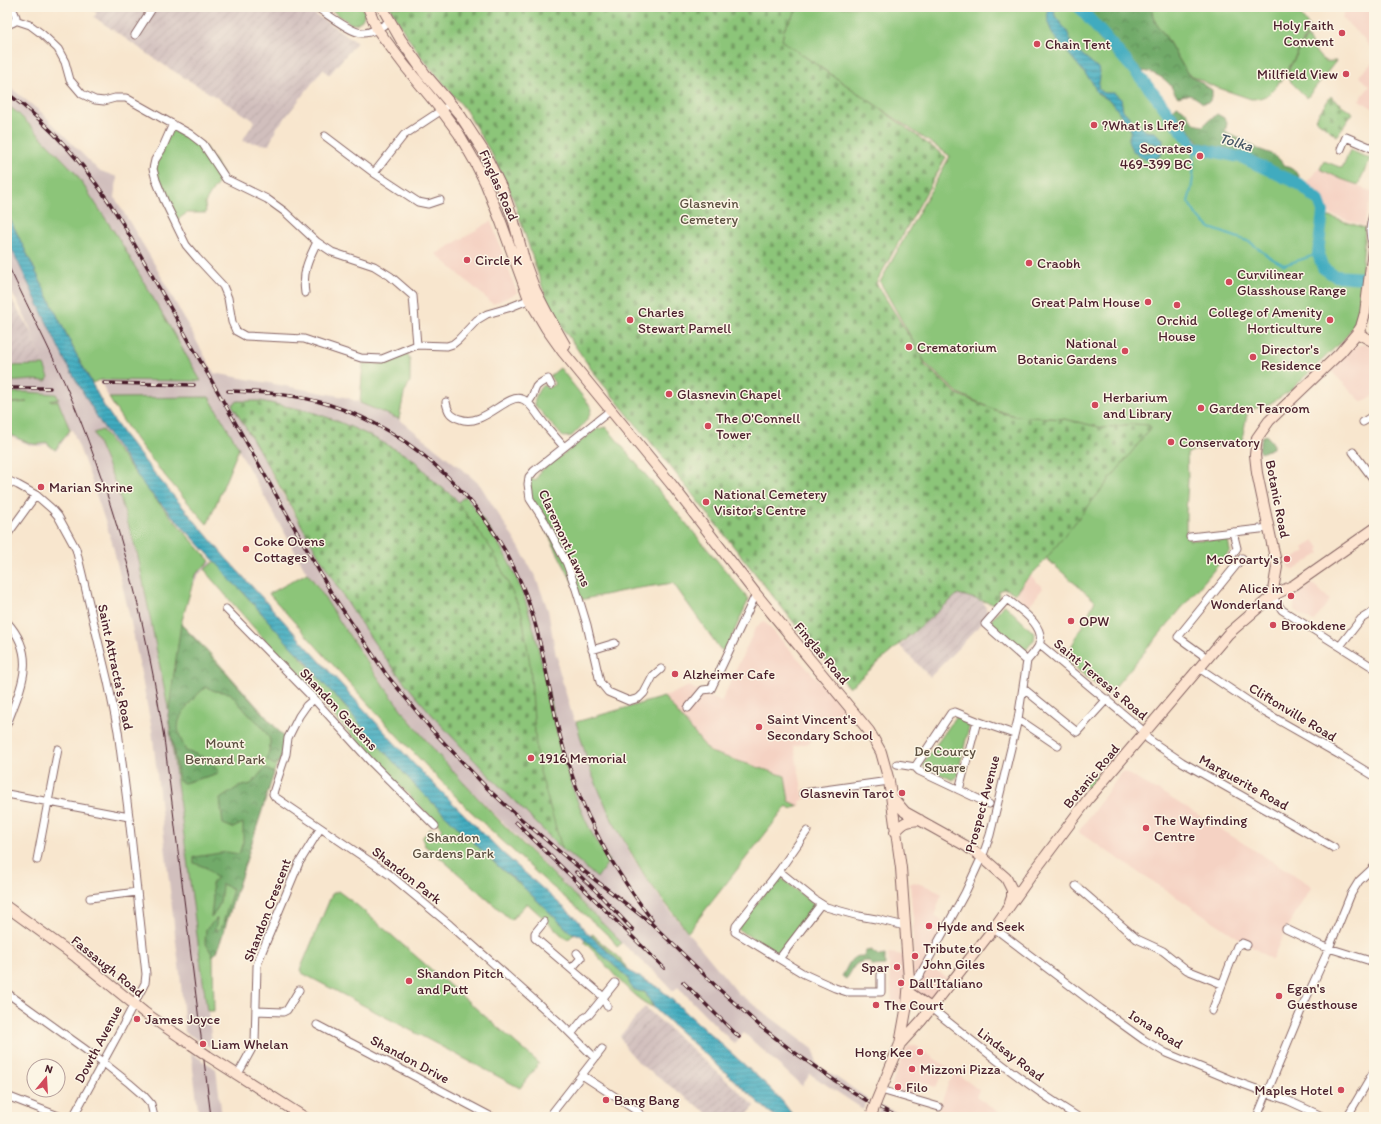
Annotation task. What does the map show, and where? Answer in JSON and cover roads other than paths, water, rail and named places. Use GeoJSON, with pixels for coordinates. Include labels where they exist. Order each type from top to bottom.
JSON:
{"type":"FeatureCollection","features":[{"type":"Feature","properties":{"kind":"main road","name":"Finglas Road"},"geometry":{"type":"LineString","coordinates":[[368,7],[377,29],[405,66],[446,107],[460,115],[478,141],[503,191],[535,290],[534,298],[563,352],[676,490],[756,594],[869,731],[881,752],[892,797],[895,832],[901,868],[909,980],[900,1044]]}},
{"type":"Feature","properties":{"kind":"main road","name":"Finglas Road"},"geometry":{"type":"LineString","coordinates":[[382,7],[389,22],[446,107]]}},
{"type":"Feature","properties":{"kind":"main road","name":"Botanic Road"},"geometry":{"type":"LineString","coordinates":[[900,1044],[931,1008],[994,928],[1030,876],[1092,794],[1228,634],[1272,596],[1277,566],[1256,462],[1255,455],[1257,438],[1269,420],[1344,348],[1357,333],[1365,313],[1374,246]]}},
{"type":"Feature","properties":{"kind":"main road"},"geometry":{"type":"LineString","coordinates":[[1357,333],[1374,342]]}},
{"type":"Feature","properties":{"kind":"main road"},"geometry":{"type":"LineString","coordinates":[[1272,596],[1292,587],[1374,529]]}},
{"type":"Feature","properties":{"kind":"main road"},"geometry":{"type":"LineString","coordinates":[[892,797],[906,812],[954,838],[982,856],[1006,878],[1012,890],[1012,897],[1009,907]]}},
{"type":"Feature","properties":{"kind":"main road"},"geometry":{"type":"LineString","coordinates":[[895,832],[903,823],[920,820]]}},
{"type":"Feature","properties":{"kind":"main road"},"geometry":{"type":"LineString","coordinates":[[1006,878],[1019,880],[1030,876]]}},
{"type":"Feature","properties":{"kind":"main road","name":"Fassaugh Road"},"geometry":{"type":"LineString","coordinates":[[7,907],[76,957],[133,1004],[192,1046],[304,1117]]}},
{"type":"Feature","properties":{"kind":"main road"},"geometry":{"type":"LineString","coordinates":[[908,992],[931,1008]]}},
{"type":"Feature","properties":{"kind":"main road"},"geometry":{"type":"LineString","coordinates":[[871,1115],[900,1044]]}},
{"type":"Feature","properties":{"kind":"street"},"geometry":{"type":"LineString","coordinates":[[135,35],[153,7]]}},
{"type":"Feature","properties":{"kind":"street"},"geometry":{"type":"LineString","coordinates":[[316,7],[346,27],[358,33],[364,34],[389,22]]}},
{"type":"Feature","properties":{"kind":"street"},"geometry":{"type":"LineString","coordinates":[[7,9],[14,12],[15,20]]}},
{"type":"Feature","properties":{"kind":"street"},"geometry":{"type":"LineString","coordinates":[[7,25],[12,24],[15,20]]}},
{"type":"Feature","properties":{"kind":"street"},"geometry":{"type":"LineString","coordinates":[[15,20],[30,25],[58,48],[65,62],[70,80],[82,94],[95,100],[104,101],[115,98],[126,98],[173,124],[204,144],[226,179],[267,199],[285,212],[317,242],[332,252],[374,266],[408,290],[413,296],[417,345]]}},
{"type":"Feature","properties":{"kind":"street"},"geometry":{"type":"LineString","coordinates":[[374,173],[404,135],[446,107]]}},
{"type":"Feature","properties":{"kind":"street"},"geometry":{"type":"LineString","coordinates":[[173,124],[162,149],[155,160],[153,169],[156,180],[186,245],[223,286],[228,298],[232,322],[236,331],[245,336],[304,340],[361,358],[382,359],[417,345],[447,346],[453,344],[477,320],[487,314],[534,298]]}},
{"type":"Feature","properties":{"kind":"street"},"geometry":{"type":"LineString","coordinates":[[325,136],[374,173],[418,202],[428,204],[440,200]]}},
{"type":"Feature","properties":{"kind":"street"},"geometry":{"type":"LineString","coordinates":[[1341,149],[1346,137],[1374,149]]}},
{"type":"Feature","properties":{"kind":"street"},"geometry":{"type":"LineString","coordinates":[[1374,212],[1371,220],[1369,237],[1374,246]]}},
{"type":"Feature","properties":{"kind":"street"},"geometry":{"type":"LineString","coordinates":[[305,293],[304,282],[306,264],[317,242]]}},
{"type":"Feature","properties":{"kind":"street"},"geometry":{"type":"LineString","coordinates":[[528,402],[537,386],[541,383],[548,380],[551,385]]}},
{"type":"Feature","properties":{"kind":"street"},"geometry":{"type":"LineString","coordinates":[[446,402],[448,412],[454,417],[464,421],[486,415],[511,400],[517,398],[523,399],[528,402],[564,447]]}},
{"type":"Feature","properties":{"kind":"street","name":"Claremont Lawns"},"geometry":{"type":"LineString","coordinates":[[611,410],[534,471],[529,477],[528,491],[530,499],[545,522],[567,564],[580,600],[600,682],[608,692],[629,701],[639,698],[644,693],[653,676],[661,669]]}},
{"type":"Feature","properties":{"kind":"street"},"geometry":{"type":"LineString","coordinates":[[1363,422],[1374,415]]}},
{"type":"Feature","properties":{"kind":"street"},"geometry":{"type":"LineString","coordinates":[[1353,452],[1374,480]]}},
{"type":"Feature","properties":{"kind":"street","name":"Saint Attracta's Road"},"geometry":{"type":"LineString","coordinates":[[7,480],[36,495],[58,516],[76,549],[108,682],[118,731],[129,817],[146,977],[133,1004]]}},
{"type":"Feature","properties":{"kind":"street"},"geometry":{"type":"LineString","coordinates":[[7,535],[36,495]]}},
{"type":"Feature","properties":{"kind":"street"},"geometry":{"type":"LineString","coordinates":[[1190,537],[1269,528]]}},
{"type":"Feature","properties":{"kind":"street"},"geometry":{"type":"LineString","coordinates":[[1233,532],[1237,548],[1233,554]]}},
{"type":"Feature","properties":{"kind":"street"},"geometry":{"type":"LineString","coordinates":[[1207,658],[1178,636],[1242,558]]}},
{"type":"Feature","properties":{"kind":"street"},"geometry":{"type":"LineString","coordinates":[[688,708],[703,690],[711,689],[756,594]]}},
{"type":"Feature","properties":{"kind":"street"},"geometry":{"type":"LineString","coordinates":[[1272,596],[1282,610],[1374,668]]}},
{"type":"Feature","properties":{"kind":"street"},"geometry":{"type":"LineString","coordinates":[[1006,598],[1035,622],[1040,639],[1039,644],[1028,661],[985,624],[1006,598]]}},
{"type":"Feature","properties":{"kind":"street","name":"Shandon Gardens"},"geometry":{"type":"LineString","coordinates":[[226,609],[314,699],[370,761],[435,826]]}},
{"type":"Feature","properties":{"kind":"street"},"geometry":{"type":"LineString","coordinates":[[1340,646],[1361,619],[1374,611]]}},
{"type":"Feature","properties":{"kind":"street"},"geometry":{"type":"LineString","coordinates":[[7,622],[15,631],[22,646],[25,670],[21,689],[8,720]]}},
{"type":"Feature","properties":{"kind":"street"},"geometry":{"type":"LineString","coordinates":[[592,650],[615,643]]}},
{"type":"Feature","properties":{"kind":"street","name":"Saint Teresa's Road"},"geometry":{"type":"LineString","coordinates":[[1039,644],[1107,699],[1140,728],[1144,734]]}},
{"type":"Feature","properties":{"kind":"street","name":"Prospect Avenue"},"geometry":{"type":"LineString","coordinates":[[909,980],[916,979],[920,975],[966,892],[982,856],[990,834],[1018,719],[1028,661]]}},
{"type":"Feature","properties":{"kind":"street","name":"Cliftonville Road"},"geometry":{"type":"LineString","coordinates":[[1199,668],[1266,713],[1374,776]]}},
{"type":"Feature","properties":{"kind":"street"},"geometry":{"type":"LineString","coordinates":[[1024,689],[1077,732],[1107,699]]}},
{"type":"Feature","properties":{"kind":"street","name":"Shandon Park"},"geometry":{"type":"LineString","coordinates":[[314,699],[306,706],[299,716],[288,738],[286,754],[273,794],[275,797],[320,829],[390,875],[572,1033],[595,1058]]}},
{"type":"Feature","properties":{"kind":"street"},"geometry":{"type":"LineString","coordinates":[[915,767],[951,713],[955,712],[1014,734]]}},
{"type":"Feature","properties":{"kind":"street"},"geometry":{"type":"LineString","coordinates":[[1018,719],[1058,746]]}},
{"type":"Feature","properties":{"kind":"street"},"geometry":{"type":"LineString","coordinates":[[959,790],[977,721]]}},
{"type":"Feature","properties":{"kind":"street","name":"Marguerite Road"},"geometry":{"type":"LineString","coordinates":[[1144,734],[1148,739],[1182,762],[1334,848]]}},
{"type":"Feature","properties":{"kind":"street"},"geometry":{"type":"LineString","coordinates":[[37,860],[58,749]]}},
{"type":"Feature","properties":{"kind":"street"},"geometry":{"type":"LineString","coordinates":[[897,764],[915,767],[919,771],[989,804]]}},
{"type":"Feature","properties":{"kind":"street"},"geometry":{"type":"LineString","coordinates":[[803,793],[889,781]]}},
{"type":"Feature","properties":{"kind":"street"},"geometry":{"type":"LineString","coordinates":[[7,794],[129,817]]}},
{"type":"Feature","properties":{"kind":"street","name":"Shandon Crescent"},"geometry":{"type":"LineString","coordinates":[[238,1074],[255,1044],[257,966],[259,959],[299,863],[320,829]]}},
{"type":"Feature","properties":{"kind":"street"},"geometry":{"type":"LineString","coordinates":[[807,831],[779,871],[736,926],[735,930],[741,936],[804,974],[847,992],[881,992],[881,975]]}},
{"type":"Feature","properties":{"kind":"street"},"geometry":{"type":"LineString","coordinates":[[779,871],[821,904],[833,910],[905,926]]}},
{"type":"Feature","properties":{"kind":"street"},"geometry":{"type":"LineString","coordinates":[[1257,1117],[1351,894],[1359,881],[1372,872]]}},
{"type":"Feature","properties":{"kind":"street"},"geometry":{"type":"LineString","coordinates":[[1076,886],[1137,939],[1163,951],[1172,953],[1187,970],[1222,984]]}},
{"type":"Feature","properties":{"kind":"street"},"geometry":{"type":"LineString","coordinates":[[90,898],[137,892]]}},
{"type":"Feature","properties":{"kind":"street"},"geometry":{"type":"LineString","coordinates":[[779,960],[821,904]]}},
{"type":"Feature","properties":{"kind":"street"},"geometry":{"type":"LineString","coordinates":[[544,922],[535,933],[535,938],[603,997],[607,1006]]}},
{"type":"Feature","properties":{"kind":"street","name":"Iona Road"},"geometry":{"type":"LineString","coordinates":[[994,928],[1101,1009],[1149,1043],[1166,1053],[1267,1094],[1289,1101],[1324,1117]]}},
{"type":"Feature","properties":{"kind":"street"},"geometry":{"type":"LineString","coordinates":[[1286,929],[1328,948],[1374,962]]}},
{"type":"Feature","properties":{"kind":"street"},"geometry":{"type":"LineString","coordinates":[[1212,1011],[1237,946],[1242,943],[1247,945]]}},
{"type":"Feature","properties":{"kind":"street"},"geometry":{"type":"LineString","coordinates":[[571,969],[581,958],[577,953]]}},
{"type":"Feature","properties":{"kind":"street"},"geometry":{"type":"LineString","coordinates":[[572,1033],[615,983]]}},
{"type":"Feature","properties":{"kind":"street"},"geometry":{"type":"LineString","coordinates":[[256,1011],[283,1012],[287,1010],[299,990]]}},
{"type":"Feature","properties":{"kind":"street"},"geometry":{"type":"LineString","coordinates":[[7,993],[103,1063],[144,1096],[150,1104],[154,1117]]}},
{"type":"Feature","properties":{"kind":"street","name":"Dowth Avenue"},"geometry":{"type":"LineString","coordinates":[[73,1117],[133,1004]]}},
{"type":"Feature","properties":{"kind":"street","name":"Lindsay Road"},"geometry":{"type":"LineString","coordinates":[[931,1008],[1055,1103],[1078,1117]]}},
{"type":"Feature","properties":{"kind":"street","name":"Shandon Drive"},"geometry":{"type":"LineString","coordinates":[[317,1025],[492,1117]]}},
{"type":"Feature","properties":{"kind":"street"},"geometry":{"type":"LineString","coordinates":[[549,1117],[602,1049]]}},
{"type":"Feature","properties":{"kind":"street"},"geometry":{"type":"LineString","coordinates":[[1347,1117],[1374,1071]]}},
{"type":"Feature","properties":{"kind":"street"},"geometry":{"type":"LineString","coordinates":[[582,1075],[640,1116]]}},
{"type":"Feature","properties":{"kind":"street"},"geometry":{"type":"LineString","coordinates":[[881,1090],[939,1107]]}},
{"type":"Feature","properties":{"kind":"street"},"geometry":{"type":"LineString","coordinates":[[7,1096],[61,1117]]}},
{"type":"Feature","properties":{"kind":"water"},"geometry":{"type":"Polygon","coordinates":[[[1047,7],[1054,7],[1055,16],[1067,31],[1073,47],[1098,68],[1100,77],[1098,88],[1104,93],[1114,93],[1121,99],[1123,110],[1132,120],[1146,131],[1154,132],[1163,139],[1163,148],[1160,156],[1151,161],[1134,152],[1128,141],[1131,130],[1112,102],[1097,93],[1092,82],[1053,35],[1048,23],[1047,7]],[[1143,140],[1138,142],[1140,149],[1144,153],[1159,149],[1158,145],[1143,140]]]}},
{"type":"Feature","properties":{"kind":"water"},"geometry":{"type":"Polygon","coordinates":[[[7,213],[75,352],[104,406],[124,435],[155,474],[226,558],[413,763],[505,855],[579,921],[584,930],[627,969],[658,987],[769,1087],[794,1117],[776,1117],[767,1110],[655,1009],[645,992],[634,989],[630,985],[628,978],[580,935],[570,932],[520,884],[500,868],[419,790],[323,683],[305,660],[293,649],[242,591],[231,581],[222,569],[146,488],[100,422],[65,361],[7,239],[7,213]]]}},
{"type":"Feature","properties":{"kind":"waterway","name":"Tolka"},"geometry":{"type":"LineString","coordinates":[[1079,7],[1154,94],[1188,138],[1193,147],[1243,158],[1301,185],[1319,201],[1323,212],[1318,254],[1323,268],[1335,276],[1374,280]]}},
{"type":"Feature","properties":{"kind":"waterway"},"geometry":{"type":"LineString","coordinates":[[1193,147],[1193,175],[1188,202],[1197,216],[1210,228],[1250,242],[1269,257],[1284,265],[1318,254]]}},
{"type":"Feature","properties":{"kind":"tram line"},"geometry":{"type":"LineString","coordinates":[[7,263],[55,362],[81,422],[108,499],[141,617],[164,738],[211,1117]]}},
{"type":"Feature","properties":{"kind":"railway"},"geometry":{"type":"LineString","coordinates":[[7,93],[57,136],[99,187],[123,224],[332,594],[386,674],[431,729],[489,790],[512,811],[567,858],[652,924],[720,990],[760,1026],[834,1080],[869,1102],[898,1117]]}},
{"type":"Feature","properties":{"kind":"railway"},"geometry":{"type":"LineString","coordinates":[[104,383],[194,385]]}},
{"type":"Feature","properties":{"kind":"railway"},"geometry":{"type":"LineString","coordinates":[[7,388],[50,388]]}},
{"type":"Feature","properties":{"kind":"railway"},"geometry":{"type":"LineString","coordinates":[[228,391],[265,393],[302,398],[327,404],[360,417],[392,433],[421,454],[448,477],[472,503],[493,532],[511,563],[526,595],[541,646],[559,732],[570,770],[590,820],[615,866],[652,920]]}},
{"type":"Feature","properties":{"kind":"railway"},"geometry":{"type":"LineString","coordinates":[[516,822],[664,968]]}},
{"type":"Feature","properties":{"kind":"railway"},"geometry":{"type":"LineString","coordinates":[[576,872],[633,930]]}},
{"type":"Feature","properties":{"kind":"railway"},"geometry":{"type":"LineString","coordinates":[[683,982],[739,1037]]}},
{"type":"Feature","properties":{"kind":"place","name":"Holy Faith Convent"},"geometry":{"type":"Point","coordinates":[1342,33]}},
{"type":"Feature","properties":{"kind":"place","name":"Chain Tent"},"geometry":{"type":"Point","coordinates":[1037,44]}},
{"type":"Feature","properties":{"kind":"place","name":"Millfield View"},"geometry":{"type":"Point","coordinates":[1346,74]}},
{"type":"Feature","properties":{"kind":"place","name":"?What is Life?"},"geometry":{"type":"Point","coordinates":[1094,125]}},
{"type":"Feature","properties":{"kind":"place","name":"Socrates 469-399 BC"},"geometry":{"type":"Point","coordinates":[1200,156]}},
{"type":"Feature","properties":{"kind":"place","name":"Circle K"},"geometry":{"type":"Point","coordinates":[467,260]}},
{"type":"Feature","properties":{"kind":"place","name":"Craobh"},"geometry":{"type":"Point","coordinates":[1029,263]}},
{"type":"Feature","properties":{"kind":"place","name":"Curvilinear Glasshouse Range"},"geometry":{"type":"Point","coordinates":[1229,282]}},
{"type":"Feature","properties":{"kind":"place","name":"Great Palm House"},"geometry":{"type":"Point","coordinates":[1148,302]}},
{"type":"Feature","properties":{"kind":"place","name":"Orchid House"},"geometry":{"type":"Point","coordinates":[1177,305]}},
{"type":"Feature","properties":{"kind":"place","name":"Charles Stewart Parnell"},"geometry":{"type":"Point","coordinates":[630,320]}},
{"type":"Feature","properties":{"kind":"place","name":"College of Amenity Horticulture"},"geometry":{"type":"Point","coordinates":[1330,320]}},
{"type":"Feature","properties":{"kind":"place","name":"Crematorium"},"geometry":{"type":"Point","coordinates":[909,347]}},
{"type":"Feature","properties":{"kind":"place","name":"National Botanic Gardens"},"geometry":{"type":"Point","coordinates":[1125,351]}},
{"type":"Feature","properties":{"kind":"place","name":"Director's Residence"},"geometry":{"type":"Point","coordinates":[1253,357]}},
{"type":"Feature","properties":{"kind":"place","name":"Glasnevin Chapel"},"geometry":{"type":"Point","coordinates":[669,394]}},
{"type":"Feature","properties":{"kind":"place","name":"Herbarium and Library"},"geometry":{"type":"Point","coordinates":[1095,405]}},
{"type":"Feature","properties":{"kind":"place","name":"Garden Tearoom"},"geometry":{"type":"Point","coordinates":[1201,408]}},
{"type":"Feature","properties":{"kind":"place","name":"The O'Connell Tower"},"geometry":{"type":"Point","coordinates":[708,426]}},
{"type":"Feature","properties":{"kind":"place","name":"Conservatory"},"geometry":{"type":"Point","coordinates":[1171,442]}},
{"type":"Feature","properties":{"kind":"place","name":"Marian Shrine"},"geometry":{"type":"Point","coordinates":[41,487]}},
{"type":"Feature","properties":{"kind":"place","name":"National Cemetery Visitor's Centre"},"geometry":{"type":"Point","coordinates":[706,502]}},
{"type":"Feature","properties":{"kind":"place","name":"Coke Ovens Cottages"},"geometry":{"type":"Point","coordinates":[246,549]}},
{"type":"Feature","properties":{"kind":"place","name":"McGroarty's"},"geometry":{"type":"Point","coordinates":[1287,559]}},
{"type":"Feature","properties":{"kind":"place","name":"Alice in Wonderland"},"geometry":{"type":"Point","coordinates":[1291,596]}},
{"type":"Feature","properties":{"kind":"place","name":"OPW"},"geometry":{"type":"Point","coordinates":[1071,621]}},
{"type":"Feature","properties":{"kind":"place","name":"Brookdene"},"geometry":{"type":"Point","coordinates":[1273,625]}},
{"type":"Feature","properties":{"kind":"place","name":"Alzheimer Cafe"},"geometry":{"type":"Point","coordinates":[675,674]}},
{"type":"Feature","properties":{"kind":"place","name":"Saint Vincent's Secondary School"},"geometry":{"type":"Point","coordinates":[759,727]}},
{"type":"Feature","properties":{"kind":"place","name":"1916 Memorial"},"geometry":{"type":"Point","coordinates":[531,758]}},
{"type":"Feature","properties":{"kind":"place","name":"Glasnevin Tarot"},"geometry":{"type":"Point","coordinates":[902,793]}},
{"type":"Feature","properties":{"kind":"place","name":"The Wayfinding Centre"},"geometry":{"type":"Point","coordinates":[1146,828]}},
{"type":"Feature","properties":{"kind":"place","name":"Hyde and Seek"},"geometry":{"type":"Point","coordinates":[929,926]}},
{"type":"Feature","properties":{"kind":"place","name":"Tribute to John Giles"},"geometry":{"type":"Point","coordinates":[915,956]}},
{"type":"Feature","properties":{"kind":"place","name":"Spar"},"geometry":{"type":"Point","coordinates":[897,967]}},
{"type":"Feature","properties":{"kind":"place","name":"Shandon Pitch and Putt"},"geometry":{"type":"Point","coordinates":[409,981]}},
{"type":"Feature","properties":{"kind":"place","name":"Dall'Italiano"},"geometry":{"type":"Point","coordinates":[901,983]}},
{"type":"Feature","properties":{"kind":"place","name":"Egan's Guesthouse"},"geometry":{"type":"Point","coordinates":[1279,996]}},
{"type":"Feature","properties":{"kind":"place","name":"The Court"},"geometry":{"type":"Point","coordinates":[876,1005]}},
{"type":"Feature","properties":{"kind":"place","name":"James Joyce"},"geometry":{"type":"Point","coordinates":[137,1019]}},
{"type":"Feature","properties":{"kind":"place","name":"Liam Whelan"},"geometry":{"type":"Point","coordinates":[203,1044]}},
{"type":"Feature","properties":{"kind":"place","name":"Hong Kee"},"geometry":{"type":"Point","coordinates":[920,1052]}},
{"type":"Feature","properties":{"kind":"place","name":"Mizzoni Pizza"},"geometry":{"type":"Point","coordinates":[912,1069]}},
{"type":"Feature","properties":{"kind":"place","name":"Filo"},"geometry":{"type":"Point","coordinates":[898,1087]}},
{"type":"Feature","properties":{"kind":"place","name":"Maples Hotel"},"geometry":{"type":"Point","coordinates":[1341,1090]}},
{"type":"Feature","properties":{"kind":"place","name":"Bang Bang"},"geometry":{"type":"Point","coordinates":[606,1100]}},
{"type":"Feature","properties":{"kind":"park label","name":"Glasnevin Cemetery"},"geometry":{"type":"Point","coordinates":[709,212]}},
{"type":"Feature","properties":{"kind":"park label","name":"Mount Bernard Park"},"geometry":{"type":"Point","coordinates":[225,752]}},
{"type":"Feature","properties":{"kind":"park label","name":"De Courcy Square"},"geometry":{"type":"Point","coordinates":[945,760]}},
{"type":"Feature","properties":{"kind":"park label","name":"Shandon Gardens Park"},"geometry":{"type":"Point","coordinates":[453,846]}}]}
